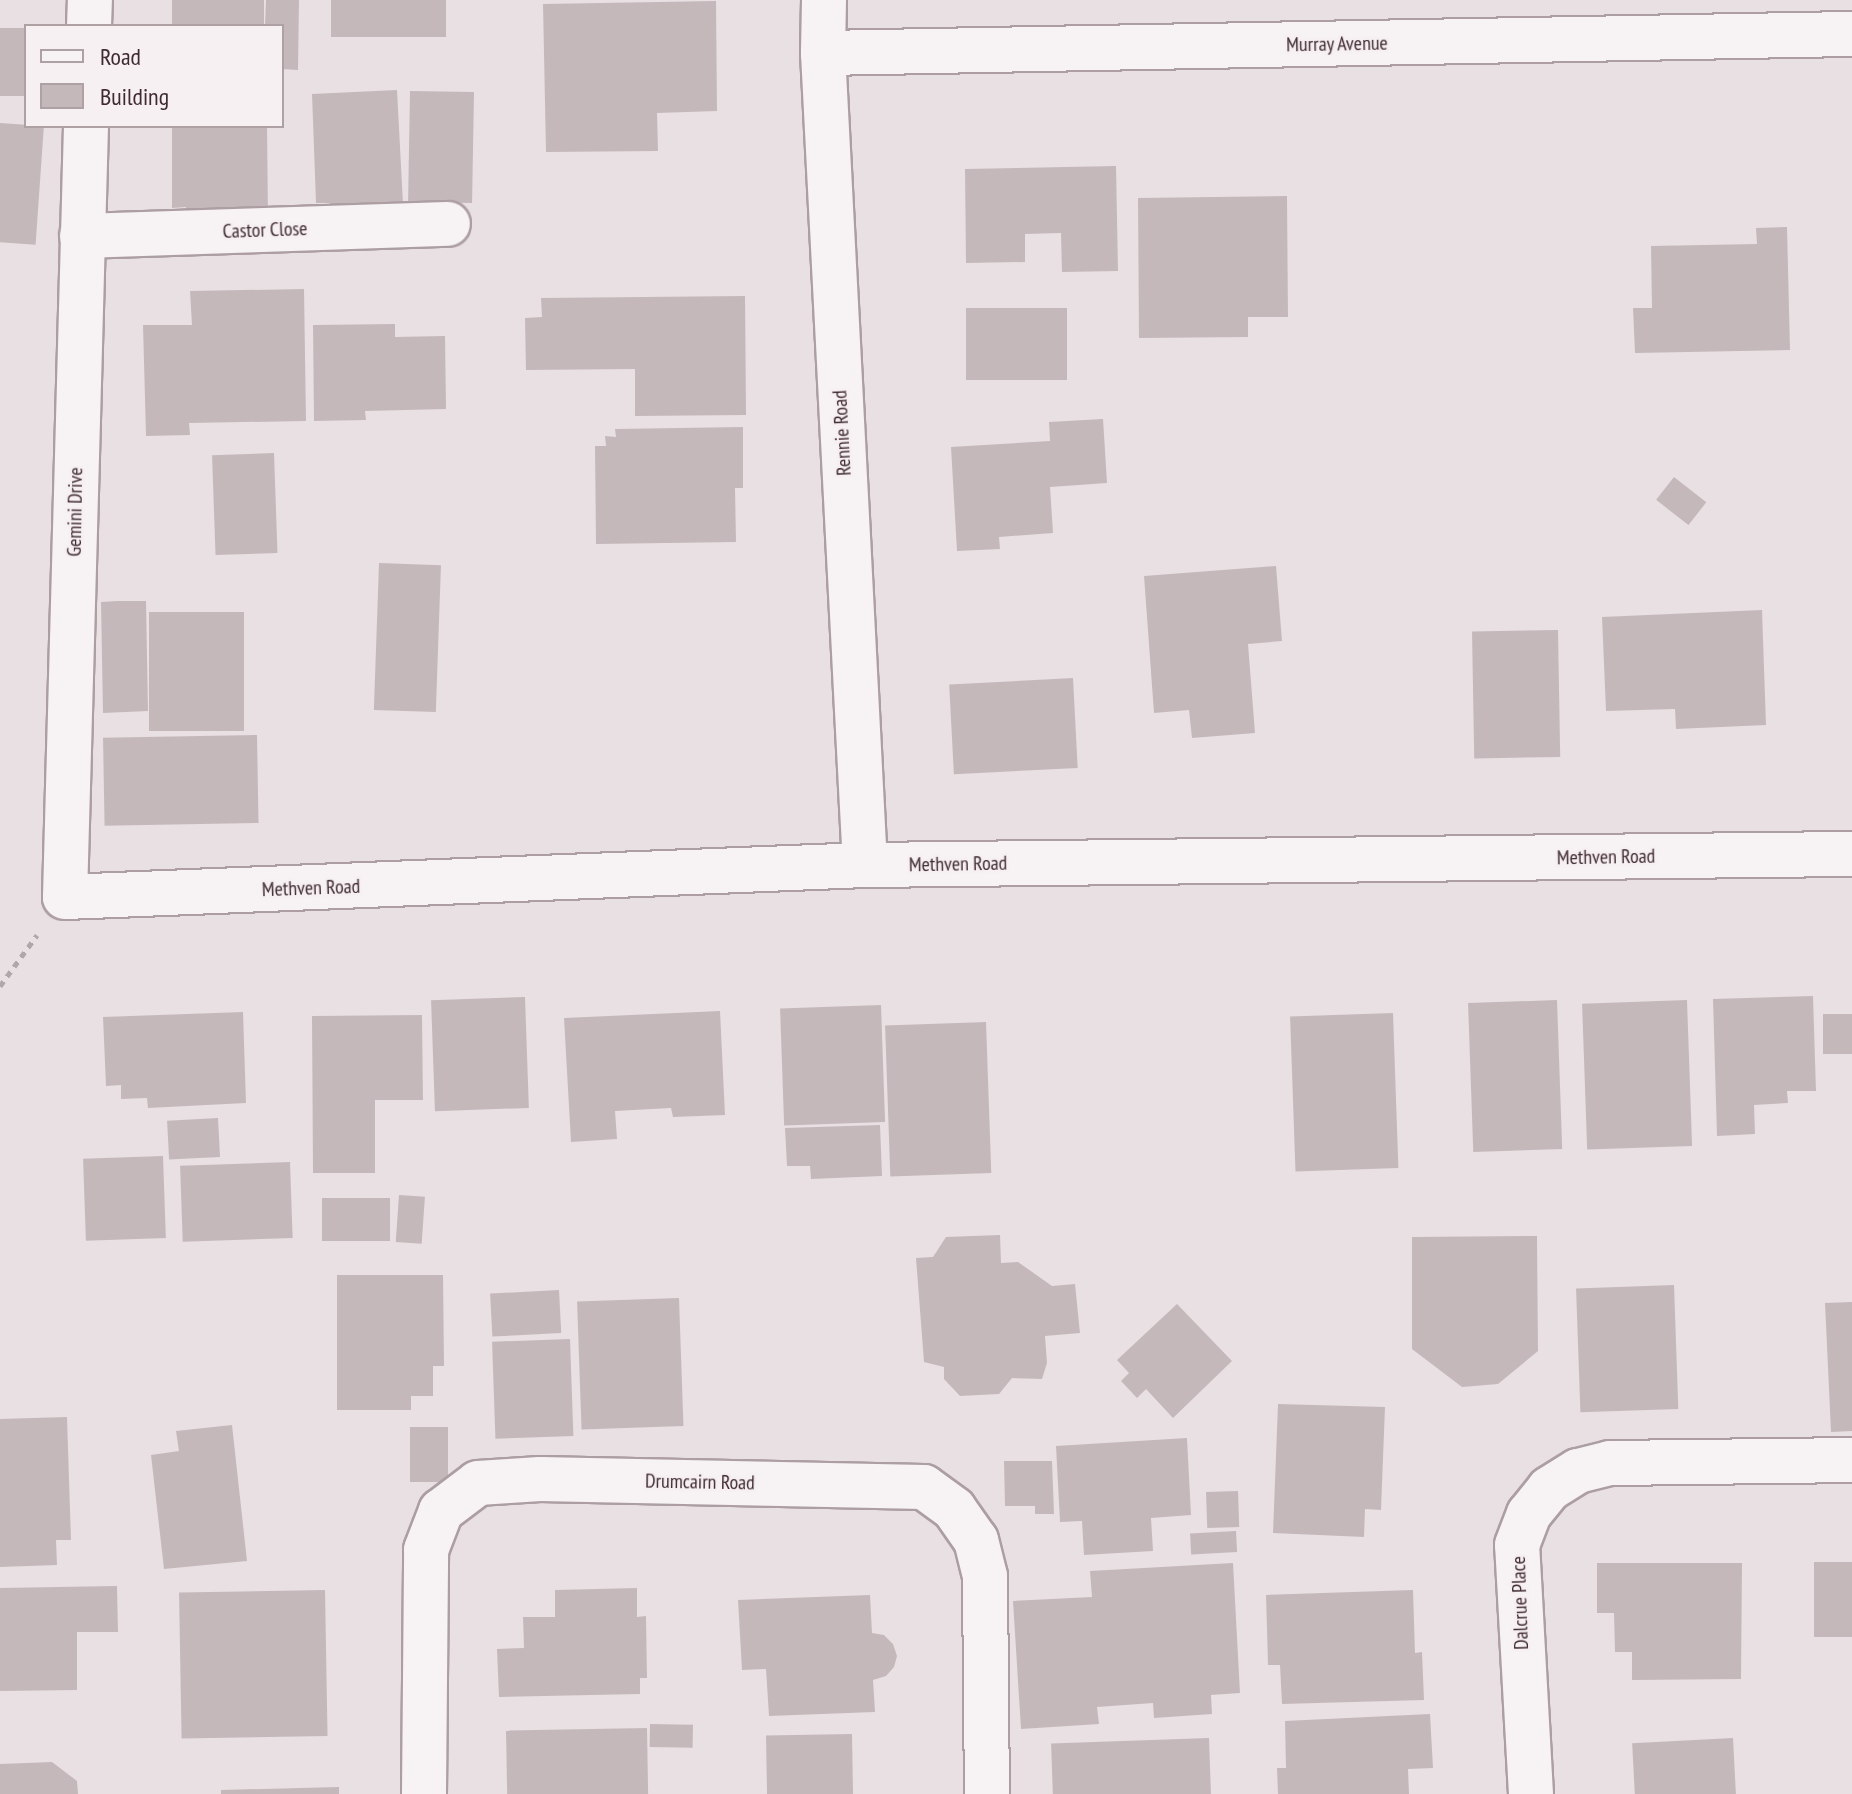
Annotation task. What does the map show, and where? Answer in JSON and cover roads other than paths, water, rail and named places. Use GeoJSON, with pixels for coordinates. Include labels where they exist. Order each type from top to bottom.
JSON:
{"type":"FeatureCollection","features":[{"type":"Feature","properties":{"kind":"street"},"geometry":{"type":"LineString","coordinates":[[89,24],[90,0]]}},
{"type":"Feature","properties":{"kind":"street","name":"Rennie Road"},"geometry":{"type":"LineString","coordinates":[[824,0],[823,53],[865,865]]}},
{"type":"Feature","properties":{"kind":"street","name":"Murray Avenue"},"geometry":{"type":"LineString","coordinates":[[823,53],[1852,34]]}},
{"type":"Feature","properties":{"kind":"street","name":"Gemini Drive"},"geometry":{"type":"LineString","coordinates":[[65,897],[86,128]]}},
{"type":"Feature","properties":{"kind":"street","name":"Castor Close"},"geometry":{"type":"LineString","coordinates":[[82,236],[448,224]]}},
{"type":"Feature","properties":{"kind":"street","name":"Methven Road"},"geometry":{"type":"LineString","coordinates":[[65,897],[865,865],[1852,854]]}},
{"type":"Feature","properties":{"kind":"street","name":"Dalcrue Place"},"geometry":{"type":"LineString","coordinates":[[1531,1794],[1517,1545],[1529,1514],[1549,1489],[1578,1471],[1610,1463],[1852,1460]]}},
{"type":"Feature","properties":{"kind":"street","name":"Drumcairn Road"},"geometry":{"type":"LineString","coordinates":[[424,1794],[426,1550],[441,1511],[478,1483],[540,1479],[924,1487],[954,1509],[962,1519],[976,1540],[985,1576],[987,1794]]}}]}
